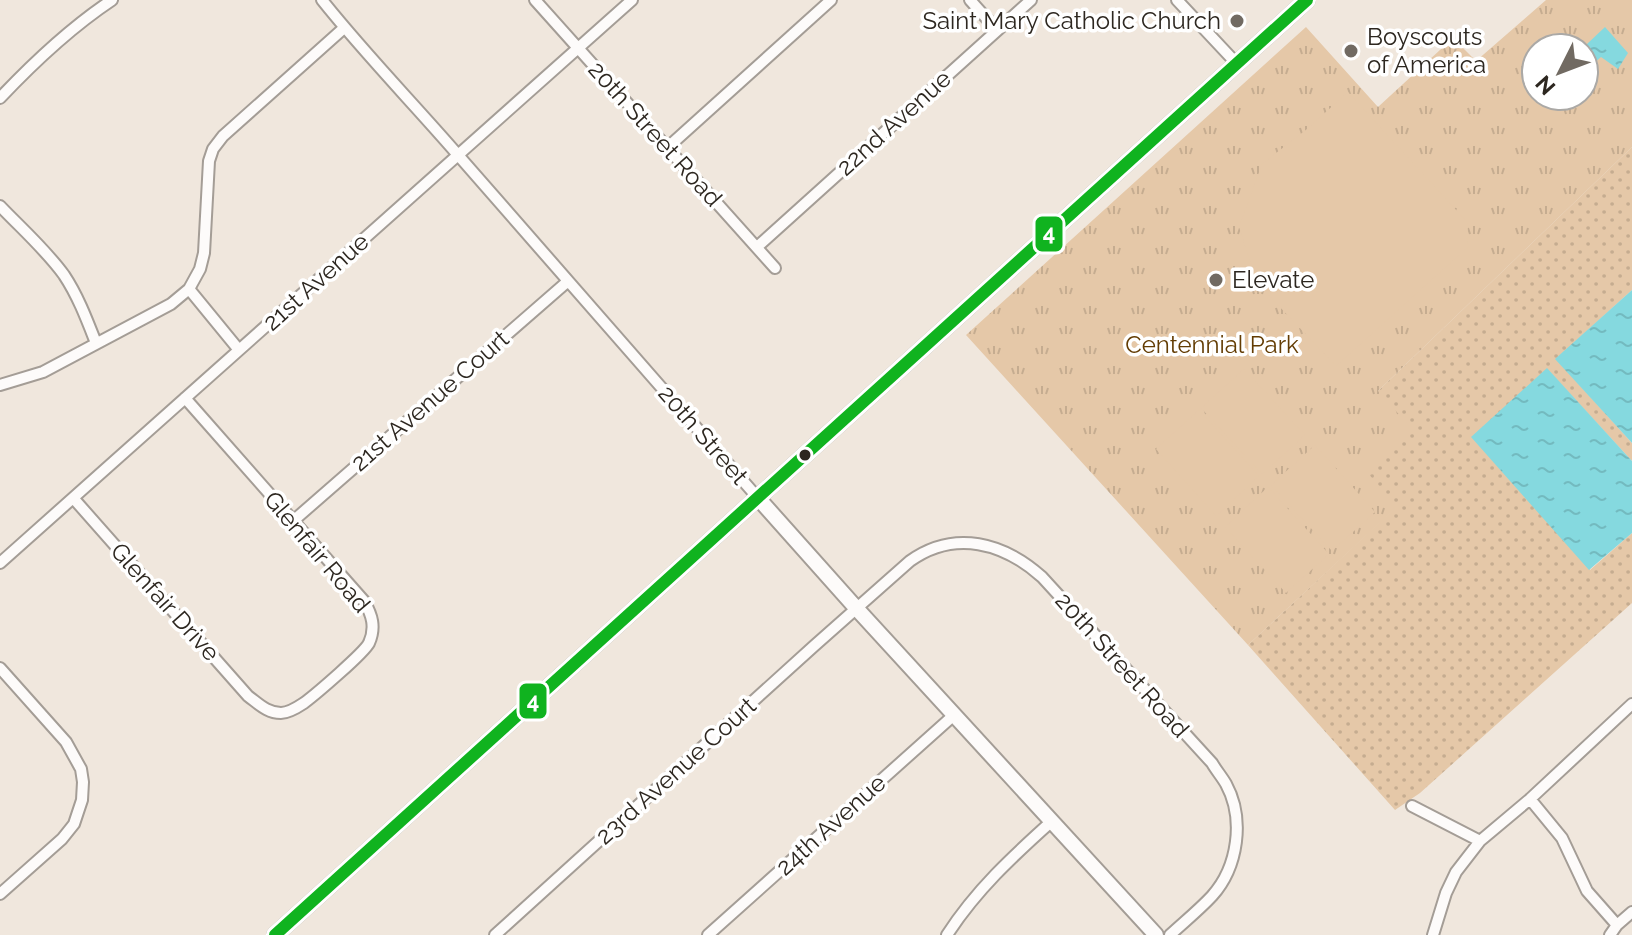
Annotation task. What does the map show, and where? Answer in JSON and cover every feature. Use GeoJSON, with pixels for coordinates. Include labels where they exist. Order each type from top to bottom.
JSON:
{"type":"FeatureCollection","features":[{"type":"Feature","properties":{"kind":"main road"},"geometry":{"type":"LineString","coordinates":[[275,935],[1307,0]]}},
{"type":"Feature","properties":{"kind":"main road","name":"20th Street"},"geometry":{"type":"LineString","coordinates":[[758,498],[1156,935]]}},
{"type":"Feature","properties":{"kind":"street"},"geometry":{"type":"LineString","coordinates":[[0,98],[65,35],[112,0]]}},
{"type":"Feature","properties":{"kind":"street","name":"20th Street"},"geometry":{"type":"LineString","coordinates":[[322,0],[758,498]]}},
{"type":"Feature","properties":{"kind":"street","name":"20th Street Road"},"geometry":{"type":"LineString","coordinates":[[535,0],[775,268]]}},
{"type":"Feature","properties":{"kind":"street","name":"21st Avenue"},"geometry":{"type":"LineString","coordinates":[[0,563],[632,0]]}},
{"type":"Feature","properties":{"kind":"street"},"geometry":{"type":"LineString","coordinates":[[667,148],[831,0]]}},
{"type":"Feature","properties":{"kind":"street"},"geometry":{"type":"LineString","coordinates":[[970,0],[997,30]]}},
{"type":"Feature","properties":{"kind":"street","name":"22nd Avenue"},"geometry":{"type":"LineString","coordinates":[[757,247],[1031,0]]}},
{"type":"Feature","properties":{"kind":"street"},"geometry":{"type":"LineString","coordinates":[[1177,0],[1237,64]]}},
{"type":"Feature","properties":{"kind":"street"},"geometry":{"type":"LineString","coordinates":[[0,385],[43,372],[171,304],[189,289],[200,269],[204,253],[209,161],[213,149],[223,136],[344,28]]}},
{"type":"Feature","properties":{"kind":"street"},"geometry":{"type":"LineString","coordinates":[[0,206],[66,278],[84,311],[96,343]]}},
{"type":"Feature","properties":{"kind":"street","name":"21st Avenue Court"},"geometry":{"type":"LineString","coordinates":[[293,521],[567,282]]}},
{"type":"Feature","properties":{"kind":"street"},"geometry":{"type":"LineString","coordinates":[[189,289],[239,350]]}},
{"type":"Feature","properties":{"kind":"street","name":"Glenfair Road"},"geometry":{"type":"LineString","coordinates":[[185,398],[364,601],[372,616],[372,633],[365,649],[303,704],[286,713],[266,710],[259,704]]}},
{"type":"Feature","properties":{"kind":"street","name":"Glenfair Drive"},"geometry":{"type":"LineString","coordinates":[[74,499],[248,696],[259,704]]}},
{"type":"Feature","properties":{"kind":"street","name":"20th Street Road"},"geometry":{"type":"LineString","coordinates":[[857,609],[918,555],[944,546],[969,543],[999,549],[1025,562],[1042,577],[1212,763],[1231,797],[1236,844],[1229,869],[1210,898],[1170,935]]}},
{"type":"Feature","properties":{"kind":"street","name":"23rd Avenue Court"},"geometry":{"type":"LineString","coordinates":[[495,935],[857,609]]}},
{"type":"Feature","properties":{"kind":"street"},"geometry":{"type":"LineString","coordinates":[[0,668],[66,742],[81,769],[82,800],[74,824],[62,839],[0,894]]}},
{"type":"Feature","properties":{"kind":"street"},"geometry":{"type":"LineString","coordinates":[[1433,935],[1456,872],[1480,841],[1632,704]]}},
{"type":"Feature","properties":{"kind":"street","name":"24th Avenue"},"geometry":{"type":"LineString","coordinates":[[708,935],[954,715]]}},
{"type":"Feature","properties":{"kind":"street"},"geometry":{"type":"LineString","coordinates":[[1530,799],[1562,838],[1587,891],[1617,925]]}},
{"type":"Feature","properties":{"kind":"street"},"geometry":{"type":"LineString","coordinates":[[1412,806],[1480,841]]}},
{"type":"Feature","properties":{"kind":"street"},"geometry":{"type":"LineString","coordinates":[[947,935],[996,872],[1052,821]]}},
{"type":"Feature","properties":{"kind":"street"},"geometry":{"type":"LineString","coordinates":[[1610,935],[1632,912]]}},
{"type":"Feature","properties":{"kind":"green space","name":"Centennial Park"},"geometry":{"type":"Polygon","coordinates":[[[1546,0],[1632,0],[1632,147],[1378,391],[1412,429],[1366,471],[1397,507],[1248,645],[966,335],[1306,27],[1378,107],[1453,38],[1476,61],[1546,0]]]}},
{"type":"Feature","properties":{"kind":"green space"},"geometry":{"type":"Polygon","coordinates":[[[1348,92],[1468,223],[1467,248],[1336,366],[1257,283],[1239,227],[1262,164],[1348,92]]]}},
{"type":"Feature","properties":{"kind":"green space"},"geometry":{"type":"Polygon","coordinates":[[[1632,147],[1632,290],[1556,359],[1632,443],[1632,461],[1547,369],[1590,570],[1632,533],[1632,603],[1420,793],[1395,810],[1248,645],[1396,507],[1365,471],[1378,391],[1632,147]]]}},
{"type":"Feature","properties":{"kind":"green space"},"geometry":{"type":"Polygon","coordinates":[[[1244,369],[1305,435],[1262,474],[1201,408],[1244,369]]]}},
{"type":"Feature","properties":{"kind":"green space"},"geometry":{"type":"Polygon","coordinates":[[[1199,410],[1259,476],[1216,516],[1156,449],[1199,410]]]}},
{"type":"Feature","properties":{"kind":"green space"},"geometry":{"type":"Polygon","coordinates":[[[1315,445],[1375,512],[1332,551],[1271,485],[1315,445]]]}},
{"type":"Feature","properties":{"kind":"green space"},"geometry":{"type":"Polygon","coordinates":[[[1268,487],[1329,554],[1286,593],[1225,527],[1268,487]]]}},
{"type":"Feature","properties":{"kind":"water"},"geometry":{"type":"Polygon","coordinates":[[[1605,27],[1628,53],[1618,69],[1600,58],[1600,32],[1605,27]]]}},
{"type":"Feature","properties":{"kind":"water"},"geometry":{"type":"Polygon","coordinates":[[[1632,290],[1632,443],[1555,359],[1632,290]]]}},
{"type":"Feature","properties":{"kind":"water"},"geometry":{"type":"Polygon","coordinates":[[[1547,368],[1632,461],[1632,533],[1589,570],[1471,437],[1547,368]]]}},
{"type":"Feature","properties":{"kind":"transit line","name":"4"},"geometry":{"type":"LineString","coordinates":[[275,935],[1307,0]]}},
{"type":"Feature","properties":{"kind":"place","name":"Saint Mary Catholic Church"},"geometry":{"type":"Point","coordinates":[1237,21]}},
{"type":"Feature","properties":{"kind":"place","name":"Boyscouts of America"},"geometry":{"type":"Point","coordinates":[1351,51]}},
{"type":"Feature","properties":{"kind":"place","name":"Elevate"},"geometry":{"type":"Point","coordinates":[1216,280]}}]}
